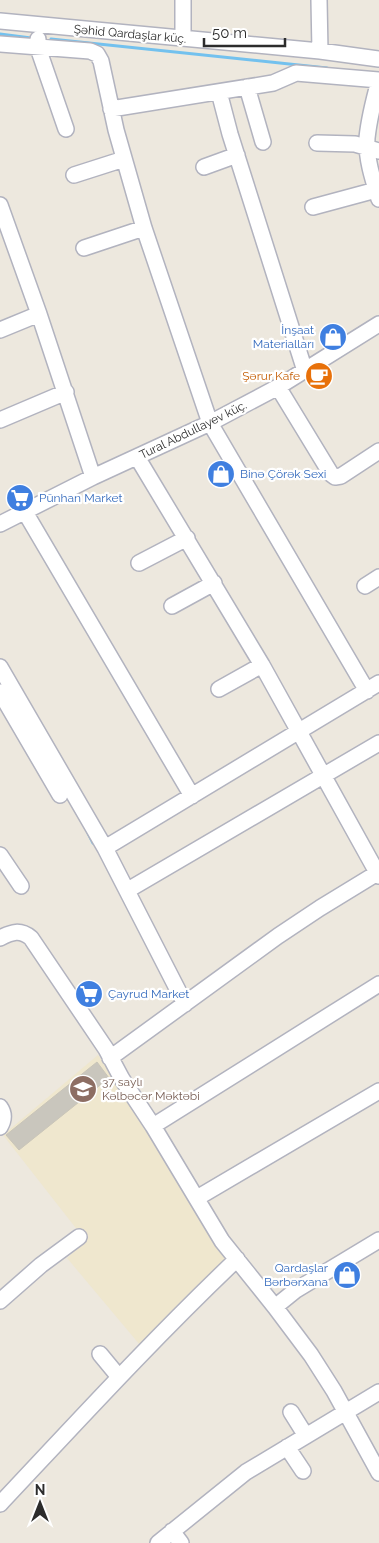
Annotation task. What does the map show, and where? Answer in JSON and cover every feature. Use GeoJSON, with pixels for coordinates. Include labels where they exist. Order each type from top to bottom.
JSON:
{"type":"FeatureCollection","features":[{"type":"Feature","properties":{"kind":"street"},"geometry":{"type":"LineString","coordinates":[[183,0],[184,38]]}},
{"type":"Feature","properties":{"kind":"street"},"geometry":{"type":"LineString","coordinates":[[319,0],[320,51]]}},
{"type":"Feature","properties":{"kind":"street","name":"Şəhid Qardaşlar küç."},"geometry":{"type":"LineString","coordinates":[[0,21],[320,51],[379,59]]}},
{"type":"Feature","properties":{"kind":"street"},"geometry":{"type":"LineString","coordinates":[[38,25],[38,48],[66,129]]}},
{"type":"Feature","properties":{"kind":"street"},"geometry":{"type":"LineString","coordinates":[[0,44],[90,51],[97,54],[101,62],[111,109],[144,228],[210,424],[373,687],[105,848]]}},
{"type":"Feature","properties":{"kind":"street"},"geometry":{"type":"LineString","coordinates":[[111,109],[273,83],[296,73],[379,80],[372,108],[373,150],[369,162],[378,195],[313,207]]}},
{"type":"Feature","properties":{"kind":"street"},"geometry":{"type":"LineString","coordinates":[[247,87],[263,142]]}},
{"type":"Feature","properties":{"kind":"street"},"geometry":{"type":"LineString","coordinates":[[219,92],[305,371]]}},
{"type":"Feature","properties":{"kind":"street"},"geometry":{"type":"LineString","coordinates":[[317,143],[355,144],[373,150]]}},
{"type":"Feature","properties":{"kind":"street"},"geometry":{"type":"LineString","coordinates":[[204,167],[237,155]]}},
{"type":"Feature","properties":{"kind":"street"},"geometry":{"type":"LineString","coordinates":[[74,174],[124,159]]}},
{"type":"Feature","properties":{"kind":"street"},"geometry":{"type":"LineString","coordinates":[[0,205],[4,235],[39,314],[94,477]]}},
{"type":"Feature","properties":{"kind":"street"},"geometry":{"type":"LineString","coordinates":[[84,248],[144,228]]}},
{"type":"Feature","properties":{"kind":"street"},"geometry":{"type":"LineString","coordinates":[[0,330],[39,314]]}},
{"type":"Feature","properties":{"kind":"street","name":"Tural Abdullayev küç."},"geometry":{"type":"LineString","coordinates":[[0,524],[94,477],[210,424],[278,387],[379,324]]}},
{"type":"Feature","properties":{"kind":"street"},"geometry":{"type":"LineString","coordinates":[[278,387],[330,474],[335,477],[341,476],[379,451]]}},
{"type":"Feature","properties":{"kind":"street"},"geometry":{"type":"LineString","coordinates":[[0,420],[66,392]]}},
{"type":"Feature","properties":{"kind":"street"},"geometry":{"type":"LineString","coordinates":[[110,1058],[320,908],[378,874],[262,665],[137,457]]}},
{"type":"Feature","properties":{"kind":"street"},"geometry":{"type":"LineString","coordinates":[[25,512],[192,796]]}},
{"type":"Feature","properties":{"kind":"street"},"geometry":{"type":"LineString","coordinates":[[139,563],[187,538]]}},
{"type":"Feature","properties":{"kind":"street"},"geometry":{"type":"LineString","coordinates":[[365,586],[379,577]]}},
{"type":"Feature","properties":{"kind":"street"},"geometry":{"type":"LineString","coordinates":[[172,606],[214,583]]}},
{"type":"Feature","properties":{"kind":"street"},"geometry":{"type":"LineString","coordinates":[[219,689],[262,665]]}},
{"type":"Feature","properties":{"kind":"street"},"geometry":{"type":"LineString","coordinates":[[0,667],[105,848],[185,1004]]}},
{"type":"Feature","properties":{"kind":"street"},"geometry":{"type":"LineString","coordinates":[[0,692],[60,795]]}},
{"type":"Feature","properties":{"kind":"street"},"geometry":{"type":"LineString","coordinates":[[128,890],[379,743]]}},
{"type":"Feature","properties":{"kind":"street"},"geometry":{"type":"LineString","coordinates":[[0,855],[21,886]]}},
{"type":"Feature","properties":{"kind":"street"},"geometry":{"type":"LineString","coordinates":[[0,938],[13,932],[21,932],[31,938],[95,1031],[122,1079],[153,1126],[222,1241],[276,1307],[311,1355],[379,1473]]}},
{"type":"Feature","properties":{"kind":"street"},"geometry":{"type":"LineString","coordinates":[[153,1126],[379,984]]}},
{"type":"Feature","properties":{"kind":"street"},"geometry":{"type":"LineString","coordinates":[[197,1198],[379,1091]]}},
{"type":"Feature","properties":{"kind":"street"},"geometry":{"type":"LineString","coordinates":[[0,1107],[4,1118],[0,1127]]}},
{"type":"Feature","properties":{"kind":"street"},"geometry":{"type":"LineString","coordinates":[[0,1301],[41,1265],[79,1237]]}},
{"type":"Feature","properties":{"kind":"street"},"geometry":{"type":"LineString","coordinates":[[276,1307],[296,1290],[379,1240]]}},
{"type":"Feature","properties":{"kind":"street"},"geometry":{"type":"LineString","coordinates":[[0,1504],[119,1377],[237,1259]]}},
{"type":"Feature","properties":{"kind":"street"},"geometry":{"type":"LineString","coordinates":[[100,1354],[119,1377]]}},
{"type":"Feature","properties":{"kind":"street"},"geometry":{"type":"LineString","coordinates":[[158,1543],[176,1537],[246,1472],[379,1392]]}},
{"type":"Feature","properties":{"kind":"street"},"geometry":{"type":"LineString","coordinates":[[291,1412],[306,1436]]}},
{"type":"Feature","properties":{"kind":"street"},"geometry":{"type":"LineString","coordinates":[[287,1447],[303,1471]]}},
{"type":"Feature","properties":{"kind":"shaded area"},"geometry":{"type":"Polygon","coordinates":[[[98,1055],[154,1134],[227,1258],[140,1345],[67,1258],[86,1241],[3,1135],[98,1055]]]}},
{"type":"Feature","properties":{"kind":"building"},"geometry":{"type":"Polygon","coordinates":[[[97,1062],[109,1078],[19,1150],[6,1135],[97,1062]]]}},
{"type":"Feature","properties":{"kind":"waterway"},"geometry":{"type":"LineString","coordinates":[[0,34],[31,38]]}},
{"type":"Feature","properties":{"kind":"waterway"},"geometry":{"type":"LineString","coordinates":[[51,39],[327,68]]}},
{"type":"Feature","properties":{"kind":"waterway"},"geometry":{"type":"LineString","coordinates":[[88,833],[93,843]]}},
{"type":"Feature","properties":{"kind":"place","name":"İnşaat Materialları"},"geometry":{"type":"Point","coordinates":[333,337]}},
{"type":"Feature","properties":{"kind":"place","name":"Şərur Kafe"},"geometry":{"type":"Point","coordinates":[319,376]}},
{"type":"Feature","properties":{"kind":"place","name":"Binə Çörək Sexi"},"geometry":{"type":"Point","coordinates":[221,474]}},
{"type":"Feature","properties":{"kind":"place","name":"Pünhan Market"},"geometry":{"type":"Point","coordinates":[20,498]}},
{"type":"Feature","properties":{"kind":"place","name":"Çayrud Market"},"geometry":{"type":"Point","coordinates":[89,994]}},
{"type":"Feature","properties":{"kind":"place","name":"37 saylı Kəlbəcər Məktəbi"},"geometry":{"type":"Point","coordinates":[83,1089]}},
{"type":"Feature","properties":{"kind":"place","name":"Qardaşlar Bərbərxana"},"geometry":{"type":"Point","coordinates":[347,1275]}}]}
